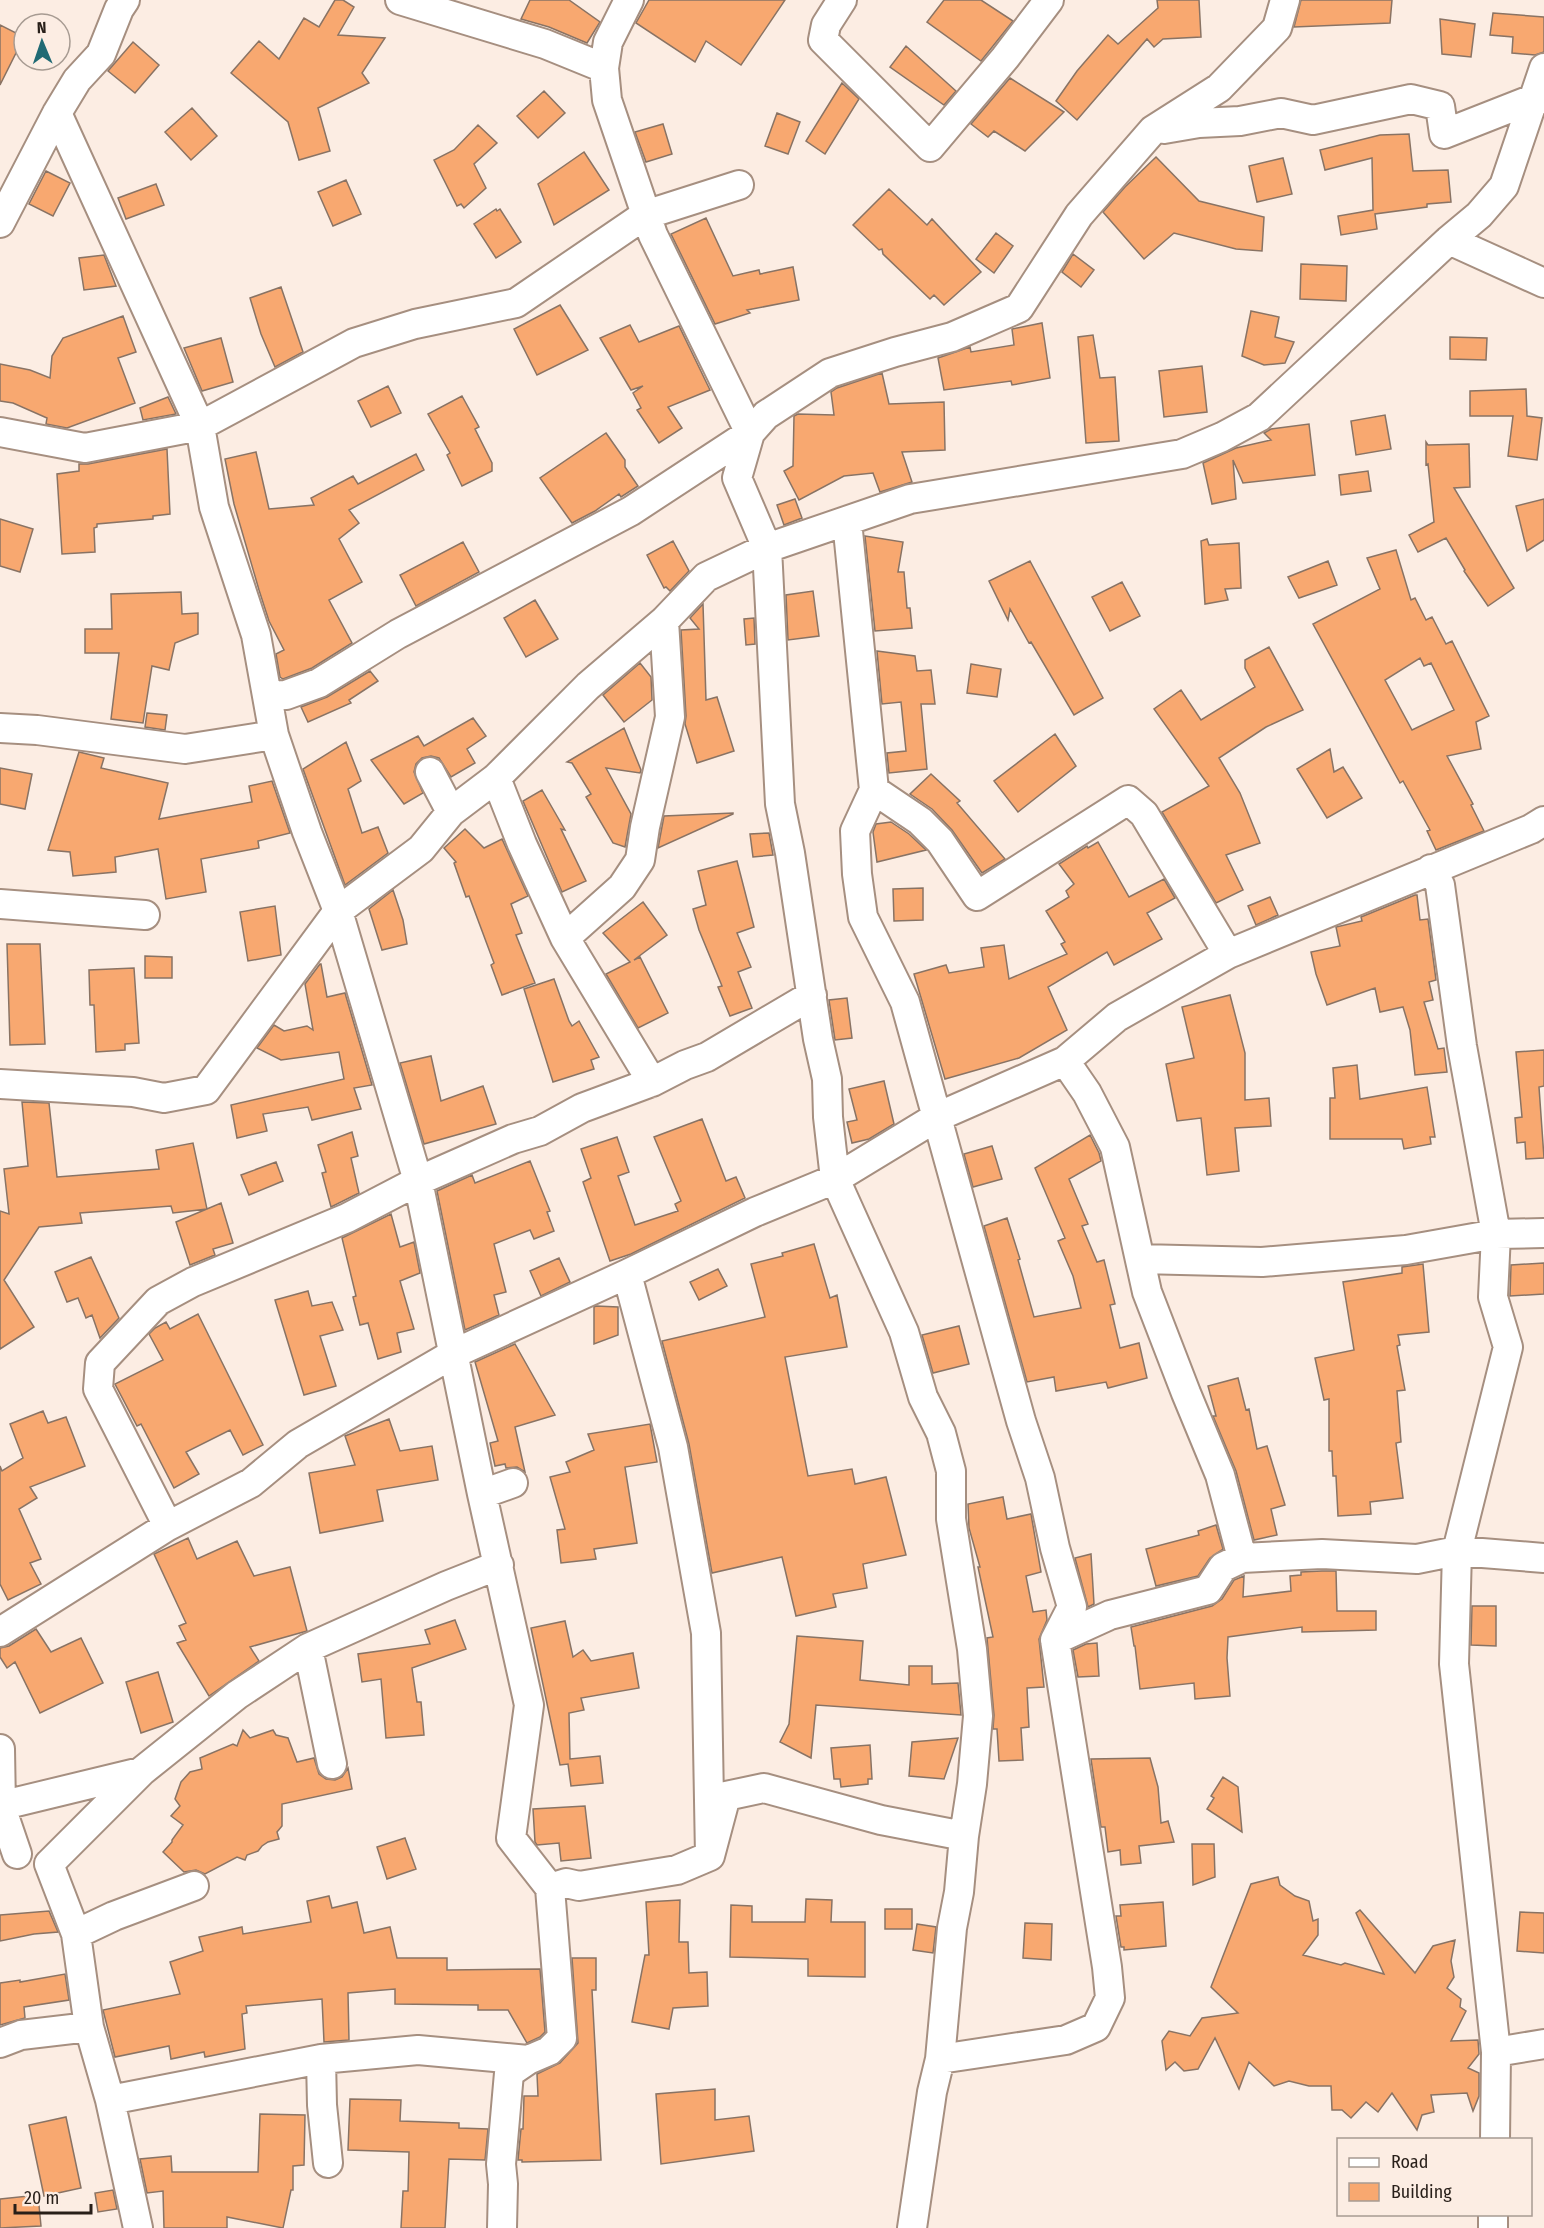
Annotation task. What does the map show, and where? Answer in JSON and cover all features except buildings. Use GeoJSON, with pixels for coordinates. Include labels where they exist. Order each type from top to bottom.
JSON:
{"type":"FeatureCollection","features":[{"type":"Feature","properties":{"kind":"street"},"geometry":{"type":"LineString","coordinates":[[0,224],[57,113],[77,80],[100,54],[125,0]]}},
{"type":"Feature","properties":{"kind":"street"},"geometry":{"type":"LineString","coordinates":[[400,0],[545,44],[604,68]]}},
{"type":"Feature","properties":{"kind":"street"},"geometry":{"type":"LineString","coordinates":[[629,0],[608,42],[604,68],[607,100],[645,215],[750,433],[737,478],[767,548],[780,804],[826,1079],[835,1179],[904,1332],[923,1397],[941,1433],[951,1471],[951,1519],[972,1648],[978,1716],[959,1892],[952,1928],[940,2059],[932,2092],[912,2228]]}},
{"type":"Feature","properties":{"kind":"street"},"geometry":{"type":"LineString","coordinates":[[842,0],[826,25],[823,40],[930,147],[1005,58],[1049,0]]}},
{"type":"Feature","properties":{"kind":"street"},"geometry":{"type":"LineString","coordinates":[[267,696],[286,695],[319,683],[398,634],[632,511],[750,433],[766,414],[830,373],[952,337],[1019,308],[1079,215],[1154,130],[1219,88],[1278,28],[1285,0]]}},
{"type":"Feature","properties":{"kind":"street"},"geometry":{"type":"LineString","coordinates":[[0,1084],[133,1092],[164,1098],[206,1090],[338,911],[421,849],[451,812],[496,778],[588,686],[664,621],[706,577],[767,548],[910,499],[1182,454],[1222,437],[1259,417],[1449,240],[1479,215],[1504,186],[1539,99],[1544,68]]}},
{"type":"Feature","properties":{"kind":"street"},"geometry":{"type":"LineString","coordinates":[[1154,130],[1199,123],[1240,121],[1281,113],[1313,120],[1411,99],[1440,106],[1444,134],[1539,99]]}},
{"type":"Feature","properties":{"kind":"street"},"geometry":{"type":"LineString","coordinates":[[57,113],[200,426],[214,507],[256,636],[274,735],[307,832],[338,911],[418,1181],[482,1494],[529,1705],[512,1838],[550,1888],[562,2038],[549,2051],[528,2060],[509,2073],[501,2164],[502,2228]]}},
{"type":"Feature","properties":{"kind":"street"},"geometry":{"type":"LineString","coordinates":[[0,432],[85,447],[200,426],[354,343],[415,324],[516,303],[645,215],[739,184]]}},
{"type":"Feature","properties":{"kind":"street"},"geometry":{"type":"LineString","coordinates":[[1449,240],[1544,283]]}},
{"type":"Feature","properties":{"kind":"street"},"geometry":{"type":"LineString","coordinates":[[847,521],[874,790],[855,831],[857,874],[863,917],[905,1002],[1018,1410],[1041,1478],[1055,1548],[1072,1607],[1055,1640],[1110,1998],[1096,2028],[1066,2040],[940,2059]]}},
{"type":"Feature","properties":{"kind":"street"},"geometry":{"type":"LineString","coordinates":[[565,938],[622,887],[640,860],[645,827],[670,717],[664,621]]}},
{"type":"Feature","properties":{"kind":"street"},"geometry":{"type":"LineString","coordinates":[[0,728],[37,730],[185,749],[274,735]]}},
{"type":"Feature","properties":{"kind":"street"},"geometry":{"type":"LineString","coordinates":[[430,772],[451,812]]}},
{"type":"Feature","properties":{"kind":"street"},"geometry":{"type":"LineString","coordinates":[[496,778],[522,844],[565,938],[652,1082]]}},
{"type":"Feature","properties":{"kind":"street"},"geometry":{"type":"LineString","coordinates":[[874,790],[920,820],[940,841],[977,896],[1128,800],[1144,814],[1228,954]]}},
{"type":"Feature","properties":{"kind":"street"},"geometry":{"type":"LineString","coordinates":[[0,1632],[168,1526],[251,1483],[298,1444],[453,1354],[755,1212],[835,1179],[936,1117],[1065,1061],[1117,1017],[1228,954],[1531,829],[1544,821]]}},
{"type":"Feature","properties":{"kind":"street"},"geometry":{"type":"LineString","coordinates":[[1431,869],[1440,885],[1462,1046],[1496,1234],[1493,1297],[1508,1347],[1457,1551],[1454,1664],[1496,2052],[1495,2138]]}},
{"type":"Feature","properties":{"kind":"street"},"geometry":{"type":"LineString","coordinates":[[0,904],[145,915]]}},
{"type":"Feature","properties":{"kind":"street"},"geometry":{"type":"LineString","coordinates":[[168,1526],[98,1389],[100,1363],[158,1301],[194,1282],[347,1218],[418,1181],[513,1139],[540,1131],[582,1108],[652,1082],[685,1065],[707,1057],[812,995]]}},
{"type":"Feature","properties":{"kind":"street"},"geometry":{"type":"LineString","coordinates":[[1065,1061],[1087,1093],[1115,1147],[1147,1292],[1220,1474],[1242,1558]]}},
{"type":"Feature","properties":{"kind":"street"},"geometry":{"type":"LineString","coordinates":[[1140,1259],[1262,1262],[1406,1250],[1496,1234],[1544,1233]]}},
{"type":"Feature","properties":{"kind":"street"},"geometry":{"type":"LineString","coordinates":[[627,1274],[673,1447],[706,1633],[711,1856]]}},
{"type":"Feature","properties":{"kind":"street"},"geometry":{"type":"LineString","coordinates":[[482,1494],[513,1483]]}},
{"type":"Feature","properties":{"kind":"street"},"geometry":{"type":"LineString","coordinates":[[1055,1640],[1110,1615],[1208,1590],[1223,1567],[1242,1558],[1322,1554],[1417,1559],[1457,1551],[1544,1558]]}},
{"type":"Feature","properties":{"kind":"street"},"geometry":{"type":"LineString","coordinates":[[49,1864],[142,1771],[237,1695],[308,1648],[446,1586],[499,1565]]}},
{"type":"Feature","properties":{"kind":"street"},"geometry":{"type":"LineString","coordinates":[[308,1648],[332,1764]]}},
{"type":"Feature","properties":{"kind":"street"},"geometry":{"type":"LineString","coordinates":[[0,1749],[1,1807],[9,1859],[49,1864]]}},
{"type":"Feature","properties":{"kind":"street"},"geometry":{"type":"LineString","coordinates":[[1,1807],[142,1771]]}},
{"type":"Feature","properties":{"kind":"street"},"geometry":{"type":"LineString","coordinates":[[711,1856],[726,1796],[764,1788],[882,1821],[964,1836]]}},
{"type":"Feature","properties":{"kind":"street"},"geometry":{"type":"LineString","coordinates":[[550,1888],[566,1883],[579,1886],[677,1870],[711,1856]]}},
{"type":"Feature","properties":{"kind":"street"},"geometry":{"type":"LineString","coordinates":[[49,1864],[76,1934],[88,2027],[110,2100],[138,2228]]}},
{"type":"Feature","properties":{"kind":"street"},"geometry":{"type":"LineString","coordinates":[[76,1934],[114,1916],[194,1886]]}},
{"type":"Feature","properties":{"kind":"street"},"geometry":{"type":"LineString","coordinates":[[0,2043],[21,2035],[88,2027]]}},
{"type":"Feature","properties":{"kind":"street"},"geometry":{"type":"LineString","coordinates":[[1496,2052],[1544,2044]]}},
{"type":"Feature","properties":{"kind":"street"},"geometry":{"type":"LineString","coordinates":[[110,2100],[321,2059],[418,2049],[528,2060]]}},
{"type":"Feature","properties":{"kind":"street"},"geometry":{"type":"LineString","coordinates":[[321,2059],[322,2105],[328,2163]]}}]}
